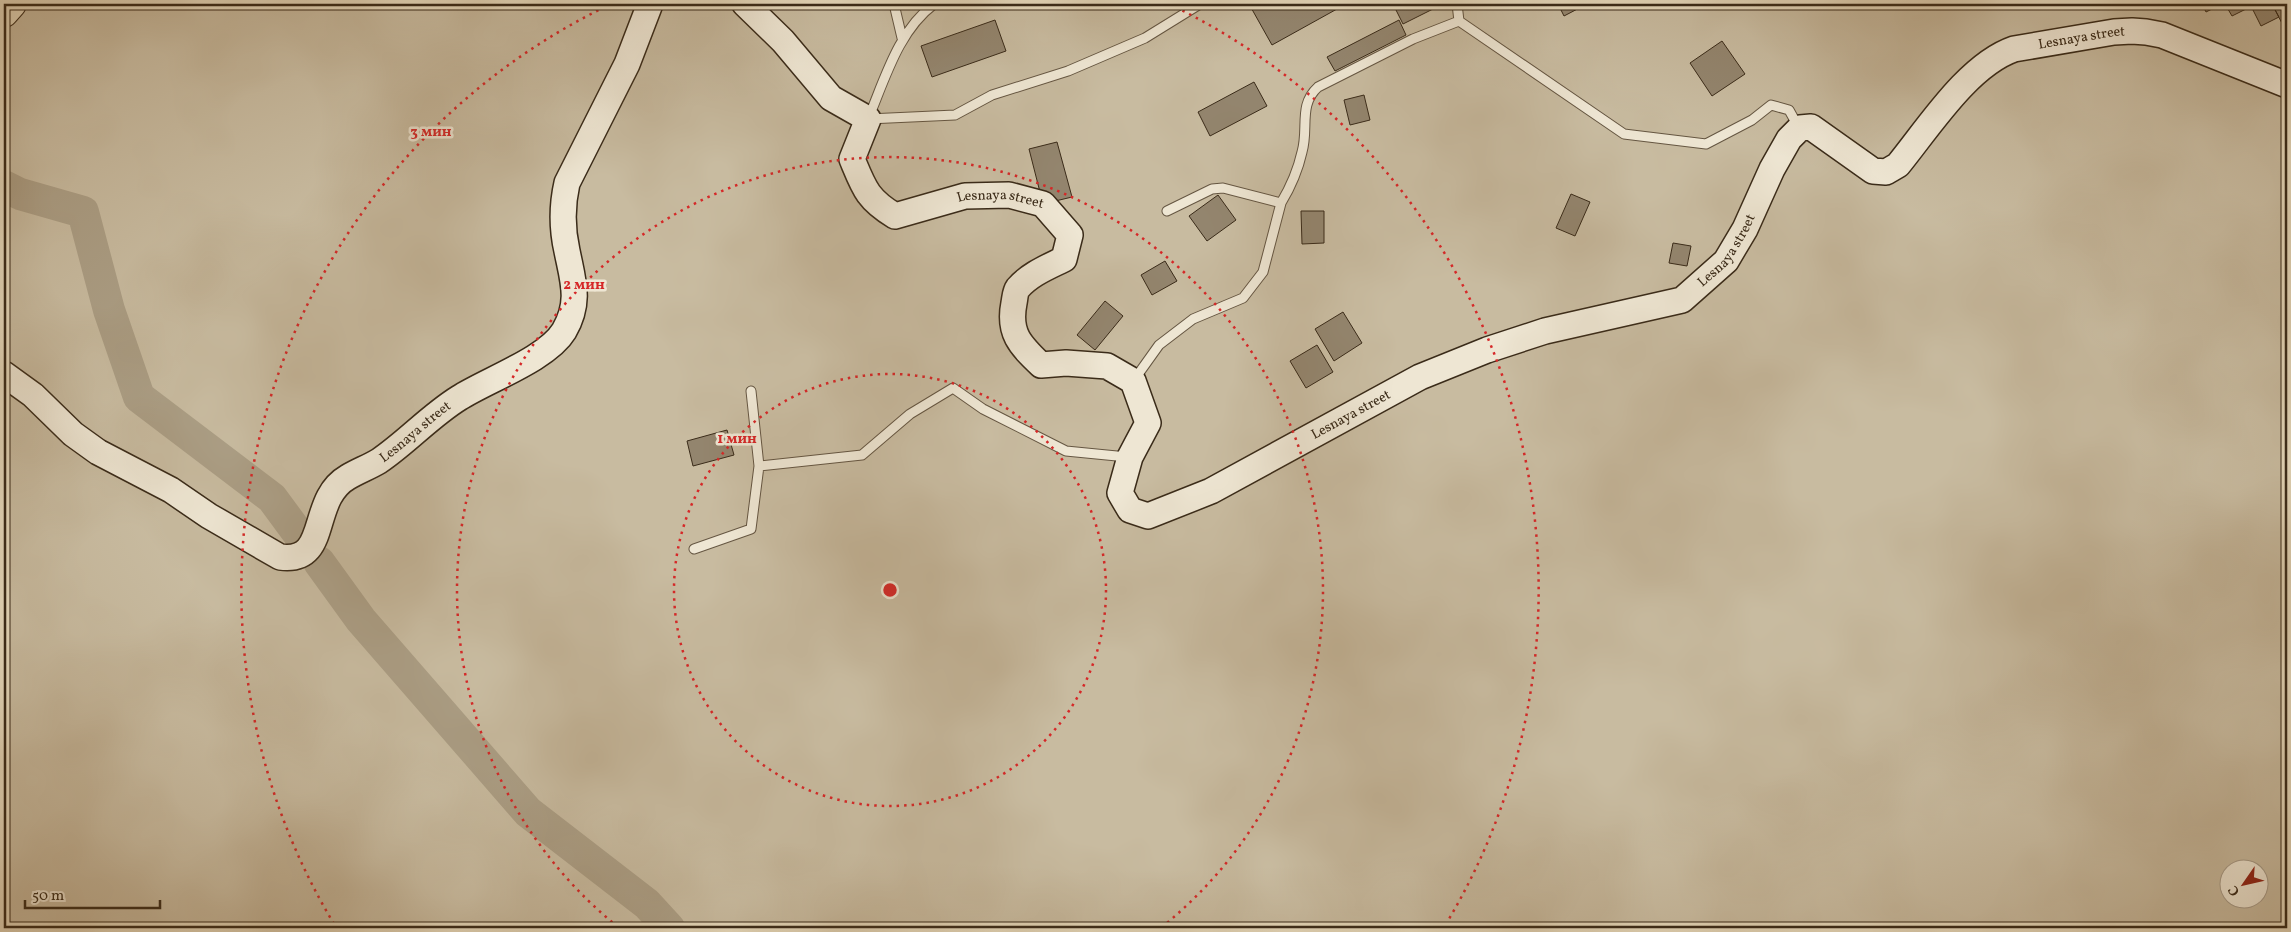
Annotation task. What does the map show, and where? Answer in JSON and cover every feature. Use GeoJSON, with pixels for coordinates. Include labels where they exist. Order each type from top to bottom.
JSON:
{"type":"FeatureCollection","features":[{"type":"Feature","properties":{"kind":"highway"},"geometry":{"type":"LineString","coordinates":[[4,12],[12,4]]}},
{"type":"Feature","properties":{"kind":"street","name":"Lesnaya street"},"geometry":{"type":"LineString","coordinates":[[4,374],[33,395],[73,434],[98,452],[171,490],[209,516],[280,557],[291,558],[305,554],[315,540],[322,510],[330,493],[340,482],[377,462],[459,398],[549,348],[563,333],[571,316],[575,291],[566,250],[563,201],[568,183],[627,64],[650,4]]}},
{"type":"Feature","properties":{"kind":"street"},"geometry":{"type":"LineString","coordinates":[[745,4],[783,41],[831,98],[868,119]]}},
{"type":"Feature","properties":{"kind":"street","name":"Lesnaya street"},"geometry":{"type":"LineString","coordinates":[[868,119],[852,160],[866,191],[878,206],[895,216],[966,196],[1009,195],[1043,204],[1070,235],[1064,259],[1038,272],[1017,289],[1011,318],[1014,334],[1041,366],[1066,363],[1107,366],[1133,381],[1148,423],[1130,458],[1120,492],[1130,510],[1148,516],[1211,490],[1420,378],[1479,354],[1545,331],[1682,300],[1726,261],[1745,229],[1776,161],[1789,139],[1800,128],[1811,127],[1873,172],[1886,172],[1898,165],[1973,74],[2001,53],[2014,49],[2132,30],[2162,35],[2287,85]]}},
{"type":"Feature","properties":{"kind":"lane"},"geometry":{"type":"LineString","coordinates":[[894,4],[902,38]]}},
{"type":"Feature","properties":{"kind":"lane"},"geometry":{"type":"LineString","coordinates":[[934,4],[926,10],[902,38],[868,119],[955,115],[992,96],[1068,72],[1145,38],[1200,4]]}},
{"type":"Feature","properties":{"kind":"lane"},"geometry":{"type":"LineString","coordinates":[[1457,4],[1459,21],[1624,134],[1706,144],[1752,120],[1771,105],[1789,110],[1800,128]]}},
{"type":"Feature","properties":{"kind":"lane"},"geometry":{"type":"LineString","coordinates":[[1133,381],[1159,345],[1193,320],[1243,298],[1263,272],[1281,203],[1302,154],[1305,139],[1305,110],[1309,95],[1318,87],[1413,39],[1459,21]]}},
{"type":"Feature","properties":{"kind":"lane"},"geometry":{"type":"LineString","coordinates":[[1167,211],[1212,189],[1223,188],[1281,203]]}},
{"type":"Feature","properties":{"kind":"lane"},"geometry":{"type":"LineString","coordinates":[[759,466],[862,454],[910,414],[953,388],[983,409],[1066,451],[1130,458]]}},
{"type":"Feature","properties":{"kind":"lane"},"geometry":{"type":"LineString","coordinates":[[694,549],[751,529],[759,466],[751,391]]}},
{"type":"Feature","properties":{"kind":"shaded area"},"geometry":{"type":"Polygon","coordinates":[[[4,4],[2287,4],[2287,928],[4,928],[4,4]]]}},
{"type":"Feature","properties":{"kind":"building"},"geometry":{"type":"Polygon","coordinates":[[[1249,4],[1346,4],[1272,45],[1249,4]]]}},
{"type":"Feature","properties":{"kind":"building"},"geometry":{"type":"Polygon","coordinates":[[[1393,4],[1430,4],[1433,9],[1403,24],[1393,4]]]}},
{"type":"Feature","properties":{"kind":"building"},"geometry":{"type":"Polygon","coordinates":[[[1558,4],[1587,4],[1564,16],[1558,4]]]}},
{"type":"Feature","properties":{"kind":"building"},"geometry":{"type":"Polygon","coordinates":[[[2202,4],[2222,4],[2206,12],[2202,4]]]}},
{"type":"Feature","properties":{"kind":"building"},"geometry":{"type":"Polygon","coordinates":[[[2225,4],[2248,4],[2250,7],[2232,16],[2225,4]]]}},
{"type":"Feature","properties":{"kind":"building"},"geometry":{"type":"Polygon","coordinates":[[[2250,4],[2272,4],[2279,17],[2261,26],[2250,4]]]}},
{"type":"Feature","properties":{"kind":"building"},"geometry":{"type":"Polygon","coordinates":[[[2272,4],[2287,4],[2287,33],[2272,4]]]}},
{"type":"Feature","properties":{"kind":"building"},"geometry":{"type":"Polygon","coordinates":[[[995,20],[1006,51],[932,77],[921,46],[995,20]]]}},
{"type":"Feature","properties":{"kind":"building"},"geometry":{"type":"Polygon","coordinates":[[[1399,20],[1406,35],[1335,71],[1327,57],[1399,20]]]}},
{"type":"Feature","properties":{"kind":"building"},"geometry":{"type":"Polygon","coordinates":[[[1722,41],[1745,74],[1712,96],[1690,63],[1722,41]]]}},
{"type":"Feature","properties":{"kind":"building"},"geometry":{"type":"Polygon","coordinates":[[[1254,82],[1267,106],[1210,136],[1198,112],[1254,82]]]}},
{"type":"Feature","properties":{"kind":"building"},"geometry":{"type":"Polygon","coordinates":[[[1364,95],[1370,120],[1350,125],[1344,100],[1364,95]]]}},
{"type":"Feature","properties":{"kind":"building"},"geometry":{"type":"Polygon","coordinates":[[[1057,142],[1072,197],[1043,204],[1029,149],[1057,142]]]}},
{"type":"Feature","properties":{"kind":"building"},"geometry":{"type":"Polygon","coordinates":[[[1571,194],[1590,202],[1575,236],[1556,228],[1571,194]]]}},
{"type":"Feature","properties":{"kind":"building"},"geometry":{"type":"Polygon","coordinates":[[[1218,195],[1236,220],[1207,241],[1189,216],[1218,195]]]}},
{"type":"Feature","properties":{"kind":"building"},"geometry":{"type":"Polygon","coordinates":[[[1301,211],[1324,211],[1324,243],[1302,244],[1301,211]]]}},
{"type":"Feature","properties":{"kind":"building"},"geometry":{"type":"Polygon","coordinates":[[[1673,243],[1691,246],[1687,266],[1669,263],[1673,243]]]}},
{"type":"Feature","properties":{"kind":"building"},"geometry":{"type":"Polygon","coordinates":[[[1165,261],[1177,281],[1152,295],[1141,275],[1165,261]]]}},
{"type":"Feature","properties":{"kind":"building"},"geometry":{"type":"Polygon","coordinates":[[[1105,301],[1123,316],[1095,350],[1077,335],[1105,301]]]}},
{"type":"Feature","properties":{"kind":"building"},"geometry":{"type":"Polygon","coordinates":[[[1343,312],[1362,343],[1334,361],[1315,329],[1343,312]]]}},
{"type":"Feature","properties":{"kind":"building"},"geometry":{"type":"Polygon","coordinates":[[[1317,345],[1333,372],[1306,388],[1290,361],[1317,345]]]}},
{"type":"Feature","properties":{"kind":"building"},"geometry":{"type":"Polygon","coordinates":[[[727,430],[734,455],[693,466],[687,441],[727,430]]]}},
{"type":"Feature","properties":{"kind":"waterway"},"geometry":{"type":"LineString","coordinates":[[4,186],[20,194],[83,212],[109,310],[139,397],[272,498],[300,536]]}},
{"type":"Feature","properties":{"kind":"waterway"},"geometry":{"type":"LineString","coordinates":[[319,562],[361,620],[528,812],[647,904],[669,928]]}}]}
